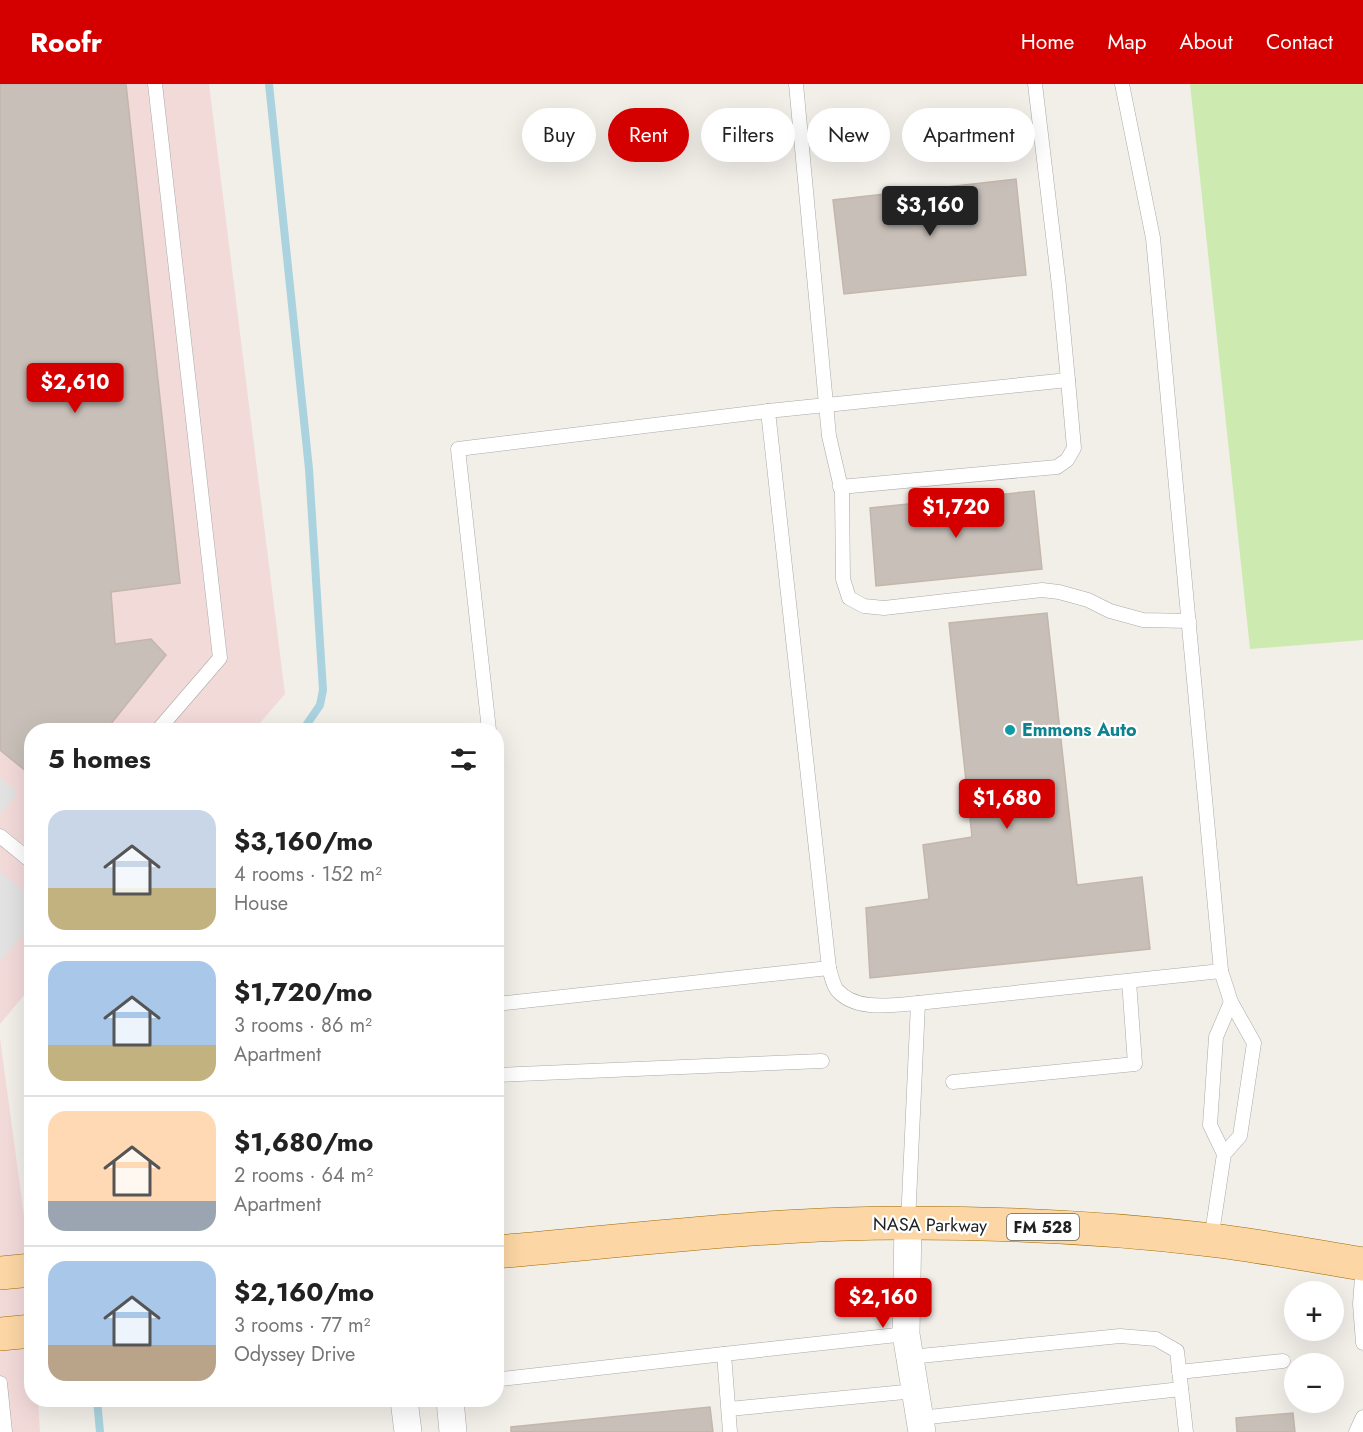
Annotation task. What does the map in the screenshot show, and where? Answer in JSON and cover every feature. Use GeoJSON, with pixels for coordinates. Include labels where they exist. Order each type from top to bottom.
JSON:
{"type":"FeatureCollection","features":[{"type":"Feature","properties":{"kind":"main road","name":"NASA Parkway"},"geometry":{"type":"LineString","coordinates":[[504,1251],[810,1225],[908,1223],[1059,1228],[1210,1240],[1363,1264]]}},
{"type":"Feature","properties":{"kind":"main road"},"geometry":{"type":"LineString","coordinates":[[0,1273],[24,1271]]}},
{"type":"Feature","properties":{"kind":"main road"},"geometry":{"type":"LineString","coordinates":[[0,1334],[24,1332]]}},
{"type":"Feature","properties":{"kind":"street"},"geometry":{"type":"LineString","coordinates":[[908,1223],[908,1345],[921,1425]]}},
{"type":"Feature","properties":{"kind":"street"},"geometry":{"type":"LineString","coordinates":[[405,1407],[408,1432]]}},
{"type":"Feature","properties":{"kind":"street"},"geometry":{"type":"LineString","coordinates":[[451,1407],[453,1432]]}},
{"type":"Feature","properties":{"kind":"lane"},"geometry":{"type":"LineString","coordinates":[[154,84],[220,658],[164,723]]}},
{"type":"Feature","properties":{"kind":"lane"},"geometry":{"type":"LineString","coordinates":[[796,84],[826,404],[840,487],[843,579],[849,598],[864,606],[884,608],[1042,590],[1088,600],[1110,611],[1143,620],[1189,621]]}},
{"type":"Feature","properties":{"kind":"lane"},"geometry":{"type":"LineString","coordinates":[[840,487],[1057,467],[1067,460],[1074,448],[1059,286],[1035,84]]}},
{"type":"Feature","properties":{"kind":"lane"},"geometry":{"type":"LineString","coordinates":[[1122,84],[1153,238],[1221,971],[1231,1002],[1254,1043],[1240,1136],[1224,1154],[1210,1240]]}},
{"type":"Feature","properties":{"kind":"lane"},"geometry":{"type":"LineString","coordinates":[[488,723],[458,449],[826,404],[1068,380]]}},
{"type":"Feature","properties":{"kind":"lane"},"geometry":{"type":"LineString","coordinates":[[768,411],[829,968],[836,989],[851,1000],[873,1006],[1221,971]]}},
{"type":"Feature","properties":{"kind":"lane"},"geometry":{"type":"LineString","coordinates":[[0,836],[24,856]]}},
{"type":"Feature","properties":{"kind":"lane"},"geometry":{"type":"LineString","coordinates":[[504,1003],[829,968]]}},
{"type":"Feature","properties":{"kind":"lane"},"geometry":{"type":"LineString","coordinates":[[953,1082],[1135,1064],[1129,981]]}},
{"type":"Feature","properties":{"kind":"lane"},"geometry":{"type":"LineString","coordinates":[[1224,1154],[1210,1125],[1216,1037],[1231,1002]]}},
{"type":"Feature","properties":{"kind":"lane"},"geometry":{"type":"LineString","coordinates":[[908,1223],[918,1003]]}},
{"type":"Feature","properties":{"kind":"lane"},"geometry":{"type":"LineString","coordinates":[[504,1075],[822,1060]]}},
{"type":"Feature","properties":{"kind":"lane"},"geometry":{"type":"LineString","coordinates":[[1363,1264],[1360,1304],[1363,1343]]}},
{"type":"Feature","properties":{"kind":"lane"},"geometry":{"type":"LineString","coordinates":[[504,1379],[724,1354],[1120,1336],[1155,1339],[1177,1351],[1186,1432]]}},
{"type":"Feature","properties":{"kind":"lane"},"geometry":{"type":"LineString","coordinates":[[724,1354],[730,1432]]}},
{"type":"Feature","properties":{"kind":"lane"},"geometry":{"type":"LineString","coordinates":[[1179,1372],[1283,1361]]}},
{"type":"Feature","properties":{"kind":"lane"},"geometry":{"type":"LineString","coordinates":[[0,1383],[5,1432]]}},
{"type":"Feature","properties":{"kind":"lane"},"geometry":{"type":"LineString","coordinates":[[921,1425],[1182,1389]]}},
{"type":"Feature","properties":{"kind":"lane"},"geometry":{"type":"LineString","coordinates":[[729,1409],[915,1391]]}},
{"type":"Feature","properties":{"kind":"lane"},"geometry":{"type":"LineString","coordinates":[[1356,1432],[1363,1417]]}},
{"type":"Feature","properties":{"kind":"shaded area"},"geometry":{"type":"Polygon","coordinates":[[[0,84],[209,84],[285,694],[260,723],[24,723],[24,995],[0,1024],[0,84]]]}},
{"type":"Feature","properties":{"kind":"shaded area"},"geometry":{"type":"Polygon","coordinates":[[[0,778],[18,792],[0,815],[0,778]]]}},
{"type":"Feature","properties":{"kind":"shaded area"},"geometry":{"type":"Polygon","coordinates":[[[0,872],[24,891],[22,900],[24,902],[24,934],[0,962],[0,872]]]}},
{"type":"Feature","properties":{"kind":"shaded area"},"geometry":{"type":"Polygon","coordinates":[[[0,1038],[24,1216],[24,1407],[38,1407],[40,1432],[0,1432],[0,1038]]]}},
{"type":"Feature","properties":{"kind":"green space"},"geometry":{"type":"Polygon","coordinates":[[[1190,84],[1363,84],[1363,640],[1250,649],[1190,84]]]}},
{"type":"Feature","properties":{"kind":"building"},"geometry":{"type":"Polygon","coordinates":[[[0,84],[126,84],[180,583],[111,592],[115,644],[151,639],[166,655],[112,723],[24,723],[24,770],[0,750],[0,84]]]}},
{"type":"Feature","properties":{"kind":"building"},"geometry":{"type":"Polygon","coordinates":[[[1016,179],[1026,275],[844,294],[833,200],[1016,179]]]}},
{"type":"Feature","properties":{"kind":"building"},"geometry":{"type":"Polygon","coordinates":[[[1034,491],[1042,569],[876,586],[870,508],[1034,491]]]}},
{"type":"Feature","properties":{"kind":"building","name":"Emmons Auto"},"geometry":{"type":"Polygon","coordinates":[[[1047,613],[1077,885],[1142,877],[1150,949],[870,978],[866,908],[929,899],[923,845],[972,837],[949,623],[1047,613]]]}},
{"type":"Feature","properties":{"kind":"building"},"geometry":{"type":"Polygon","coordinates":[[[710,1407],[713,1432],[511,1432],[511,1427],[710,1407]]]}},
{"type":"Feature","properties":{"kind":"building"},"geometry":{"type":"Polygon","coordinates":[[[1293,1413],[1295,1432],[1237,1432],[1236,1418],[1293,1413]]]}},
{"type":"Feature","properties":{"kind":"waterway"},"geometry":{"type":"LineString","coordinates":[[269,84],[309,469],[323,690],[320,705],[308,723]]}},
{"type":"Feature","properties":{"kind":"waterway"},"geometry":{"type":"LineString","coordinates":[[98,1407],[100,1432]]}},
{"type":"Feature","properties":{"kind":"place","name":"Emmons Auto"},"geometry":{"type":"Point","coordinates":[1010,730]}}]}
